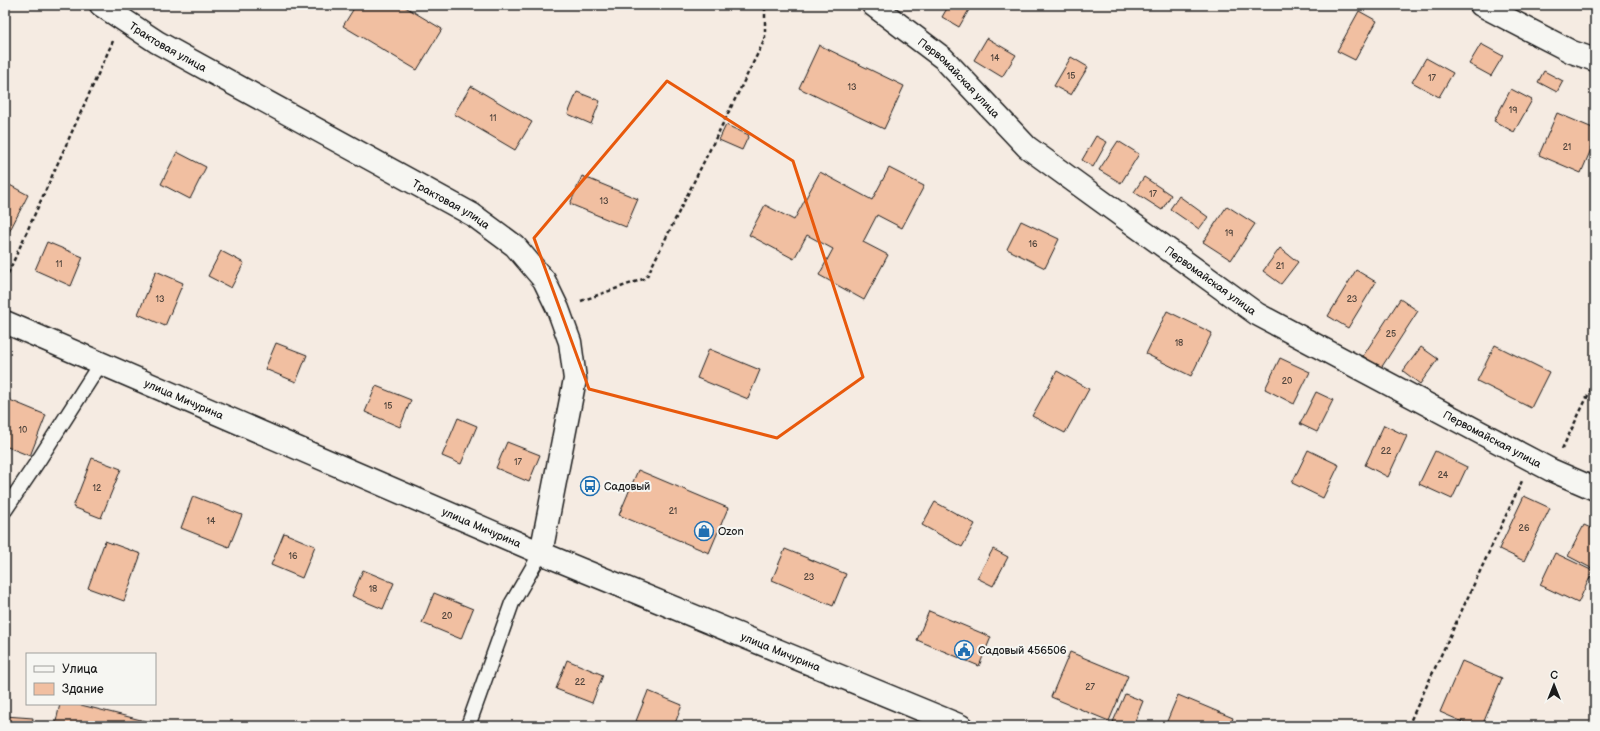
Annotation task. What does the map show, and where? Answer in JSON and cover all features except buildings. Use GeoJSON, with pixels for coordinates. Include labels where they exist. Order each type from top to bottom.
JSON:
{"type":"FeatureCollection","features":[{"type":"Feature","properties":{"kind":"street","name":"Трактовая улица"},"geometry":{"type":"LineString","coordinates":[[101,5],[157,42],[474,215],[515,246],[544,280],[558,309],[570,342],[575,379],[541,553]]}},
{"type":"Feature","properties":{"kind":"street","name":"Первомайская улица"},"geometry":{"type":"LineString","coordinates":[[873,5],[942,58],[1027,147],[1257,314],[1551,470],[1595,489]]}},
{"type":"Feature","properties":{"kind":"street"},"geometry":{"type":"LineString","coordinates":[[1481,5],[1572,52],[1595,60]]}},
{"type":"Feature","properties":{"kind":"street","name":"улица Мичурина"},"geometry":{"type":"LineString","coordinates":[[5,322],[541,553],[961,726]]}},
{"type":"Feature","properties":{"kind":"lane"},"geometry":{"type":"LineString","coordinates":[[5,510],[100,364]]}},
{"type":"Feature","properties":{"kind":"lane"},"geometry":{"type":"LineString","coordinates":[[468,726],[512,603],[541,553]]}},
{"type":"Feature","properties":{"kind":"path"},"geometry":{"type":"LineString","coordinates":[[558,309],[646,278],[765,39],[765,5]]}},
{"type":"Feature","properties":{"kind":"path"},"geometry":{"type":"LineString","coordinates":[[5,280],[123,19]]}},
{"type":"Feature","properties":{"kind":"path"},"geometry":{"type":"LineString","coordinates":[[1551,470],[1595,381]]}},
{"type":"Feature","properties":{"kind":"path"},"geometry":{"type":"LineString","coordinates":[[1408,726],[1532,460]]}},
{"type":"Feature","properties":{"kind":"highlighted area"},"geometry":{"type":"Polygon","coordinates":[[[667,81],[793,161],[863,377],[777,438],[589,389],[534,238],[667,81]]]}},
{"type":"Feature","properties":{"kind":"place","name":"Садовый"},"geometry":{"type":"Point","coordinates":[590,486]}},
{"type":"Feature","properties":{"kind":"place","name":"Ozon"},"geometry":{"type":"Point","coordinates":[704,531]}},
{"type":"Feature","properties":{"kind":"place","name":"Садовый 456506"},"geometry":{"type":"Point","coordinates":[964,650]}}]}
